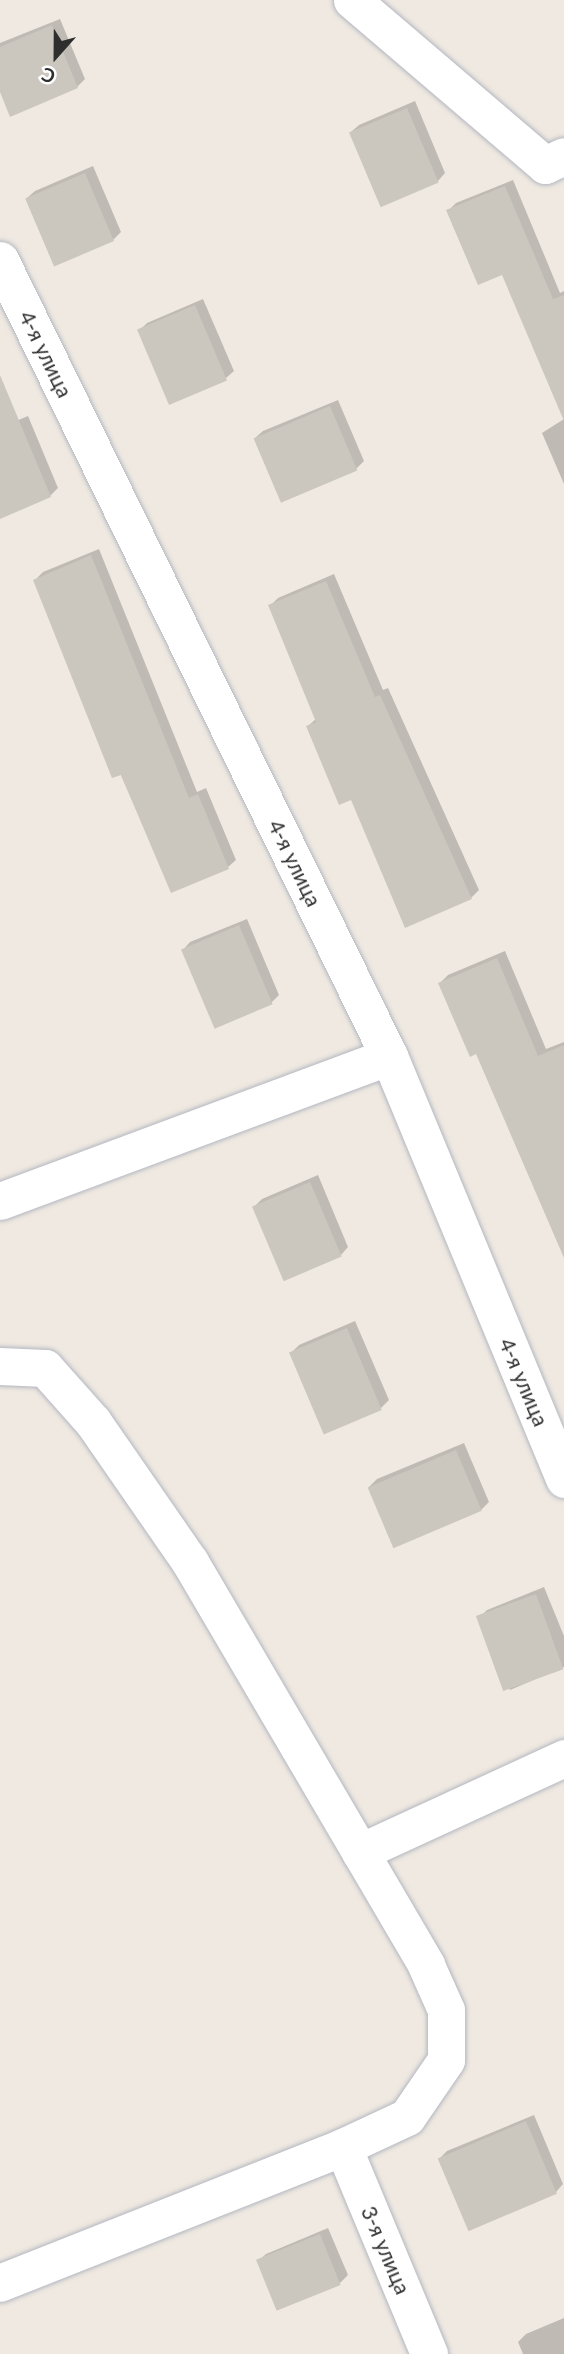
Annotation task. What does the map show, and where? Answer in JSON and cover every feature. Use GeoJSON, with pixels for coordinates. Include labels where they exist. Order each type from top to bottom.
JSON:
{"type":"FeatureCollection","features":[{"type":"Feature","properties":{"kind":"street"},"geometry":{"type":"LineString","coordinates":[[352,0],[545,165],[564,156]]}},
{"type":"Feature","properties":{"kind":"street","name":"4-я улица"},"geometry":{"type":"LineString","coordinates":[[0,260],[389,1056],[564,1479]]}},
{"type":"Feature","properties":{"kind":"street"},"geometry":{"type":"LineString","coordinates":[[0,1201],[389,1056]]}},
{"type":"Feature","properties":{"kind":"street"},"geometry":{"type":"LineString","coordinates":[[0,1366],[45,1368],[93,1422],[190,1562],[426,1965],[446,2010],[446,2060],[407,2116],[343,2147],[0,2283]]}},
{"type":"Feature","properties":{"kind":"street"},"geometry":{"type":"LineString","coordinates":[[360,1853],[564,1758]]}},
{"type":"Feature","properties":{"kind":"street","name":"3-я улица"},"geometry":{"type":"LineString","coordinates":[[343,2147],[429,2354]]}},
{"type":"Feature","properties":{"kind":"building"},"geometry":{"type":"Polygon","coordinates":[[[52,25],[78,88],[10,117],[0,92],[0,47],[52,25]]]}},
{"type":"Feature","properties":{"kind":"building"},"geometry":{"type":"Polygon","coordinates":[[[407,108],[439,183],[381,207],[349,133],[407,108]]]}},
{"type":"Feature","properties":{"kind":"building"},"geometry":{"type":"Polygon","coordinates":[[[85,173],[114,241],[54,267],[25,198],[85,173]]]}},
{"type":"Feature","properties":{"kind":"building"},"geometry":{"type":"Polygon","coordinates":[[[505,186],[553,299],[564,295],[564,421],[502,275],[478,285],[446,210],[505,186]]]}},
{"type":"Feature","properties":{"kind":"building"},"geometry":{"type":"Polygon","coordinates":[[[195,305],[227,380],[169,405],[137,330],[195,305]]]}},
{"type":"Feature","properties":{"kind":"building"},"geometry":{"type":"Polygon","coordinates":[[[0,375],[51,497],[0,519],[0,375]]]}},
{"type":"Feature","properties":{"kind":"building"},"geometry":{"type":"Polygon","coordinates":[[[330,406],[357,470],[281,503],[254,438],[330,406]]]}},
{"type":"Feature","properties":{"kind":"building"},"geometry":{"type":"Polygon","coordinates":[[[91,555],[189,798],[198,794],[229,869],[171,893],[121,775],[112,778],[33,580],[91,555]]]}},
{"type":"Feature","properties":{"kind":"building"},"geometry":{"type":"Polygon","coordinates":[[[326,581],[375,697],[380,695],[472,899],[405,928],[351,800],[339,805],[306,726],[316,722],[268,605],[326,581]]]}},
{"type":"Feature","properties":{"kind":"building"},"geometry":{"type":"Polygon","coordinates":[[[239,925],[273,1004],[215,1029],[181,950],[239,925]]]}},
{"type":"Feature","properties":{"kind":"building"},"geometry":{"type":"Polygon","coordinates":[[[497,958],[538,1056],[564,1045],[564,1258],[476,1054],[470,1057],[438,983],[497,958]]]}},
{"type":"Feature","properties":{"kind":"building"},"geometry":{"type":"Polygon","coordinates":[[[310,1182],[342,1257],[284,1281],[252,1207],[310,1182]]]}},
{"type":"Feature","properties":{"kind":"building"},"geometry":{"type":"Polygon","coordinates":[[[347,1328],[382,1410],[324,1435],[289,1353],[347,1328]]]}},
{"type":"Feature","properties":{"kind":"building"},"geometry":{"type":"Polygon","coordinates":[[[456,1450],[482,1511],[393,1548],[368,1488],[456,1450]]]}},
{"type":"Feature","properties":{"kind":"building"},"geometry":{"type":"Polygon","coordinates":[[[536,1594],[563,1669],[503,1691],[476,1616],[536,1594]]]}},
{"type":"Feature","properties":{"kind":"building"},"geometry":{"type":"Polygon","coordinates":[[[526,2121],[557,2194],[468,2231],[438,2159],[526,2121]]]}},
{"type":"Feature","properties":{"kind":"building"},"geometry":{"type":"Polygon","coordinates":[[[320,2234],[341,2285],[277,2311],[256,2260],[320,2234]]]}}]}
